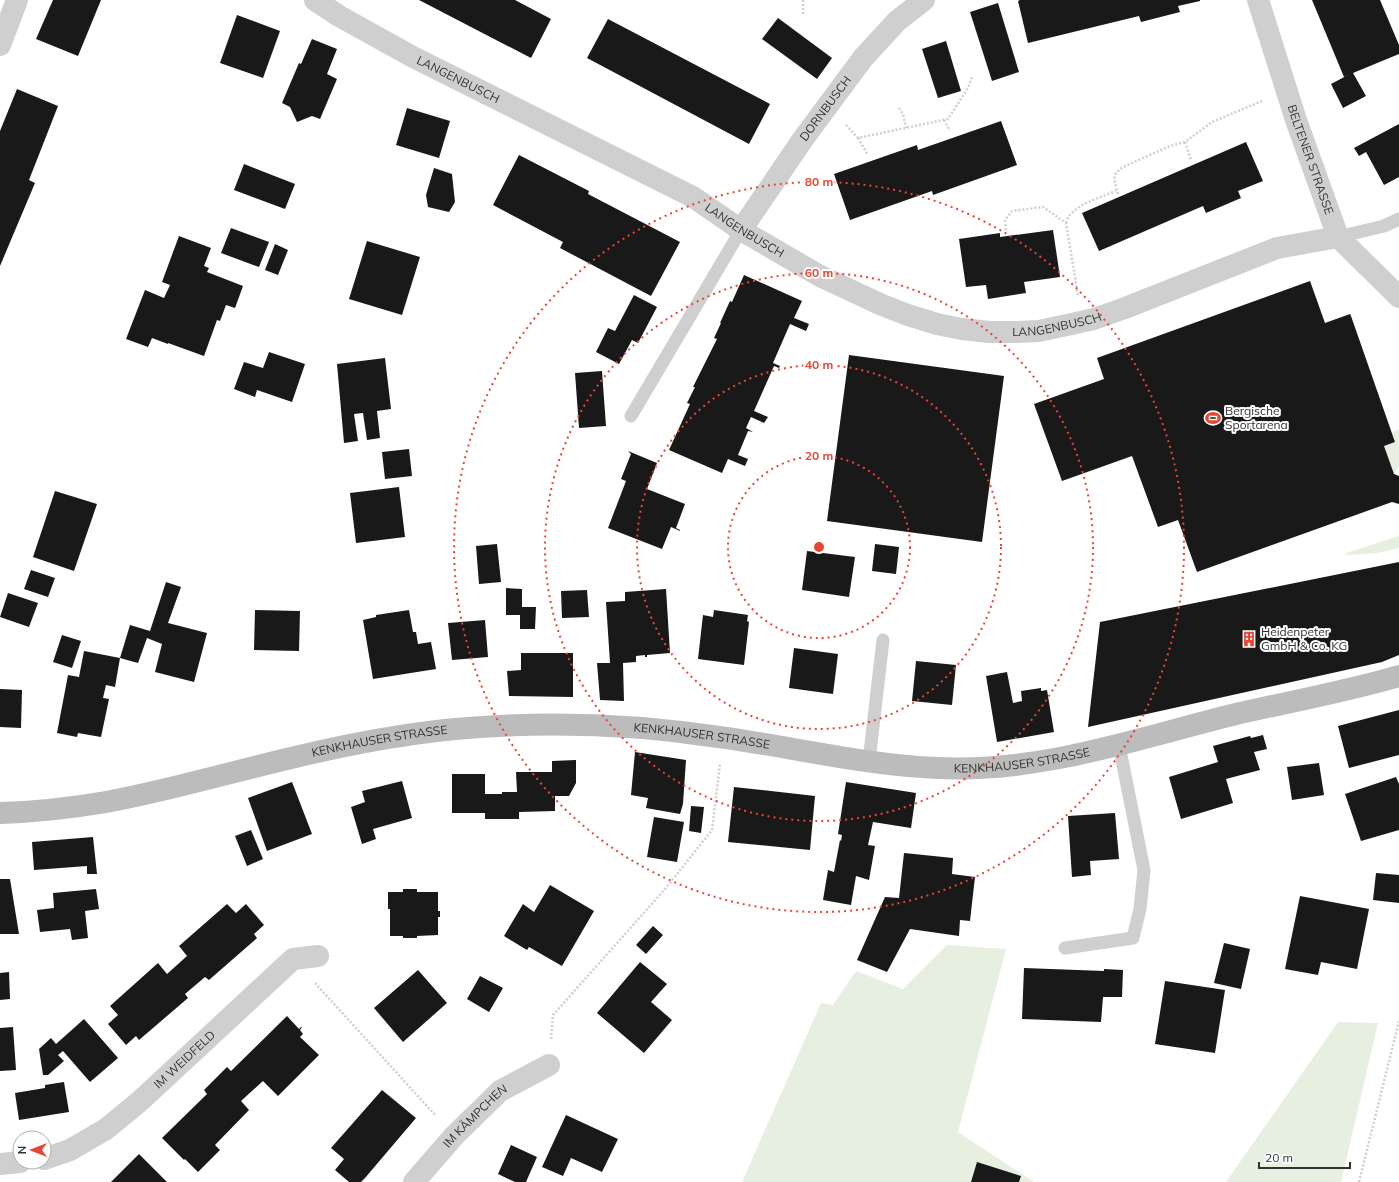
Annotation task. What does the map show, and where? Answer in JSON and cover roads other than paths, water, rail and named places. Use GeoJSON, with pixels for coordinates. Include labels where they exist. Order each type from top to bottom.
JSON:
{"type":"FeatureCollection","features":[{"type":"Feature","properties":{"kind":"street"},"geometry":{"type":"LineString","coordinates":[[0,45],[17,0]]}},
{"type":"Feature","properties":{"kind":"street","name":"LANGENBUSCH"},"geometry":{"type":"LineString","coordinates":[[315,0],[339,16],[413,57],[693,197],[741,230],[820,276],[882,305],[937,324],[989,332],[1039,331],[1084,321],[1125,308],[1277,248],[1338,237]]}},
{"type":"Feature","properties":{"kind":"street","name":"DORNBUSCH"},"geometry":{"type":"LineString","coordinates":[[741,230],[802,140],[863,58],[897,21],[924,0]]}},
{"type":"Feature","properties":{"kind":"street","name":"BELTENER STRASSE"},"geometry":{"type":"LineString","coordinates":[[1258,0],[1287,91],[1338,237],[1399,297]]}},
{"type":"Feature","properties":{"kind":"street","name":"KENKHAUSER STRASSE"},"geometry":{"type":"LineString","coordinates":[[0,813],[58,809],[105,802],[145,794],[328,750],[417,734],[496,726],[545,724],[590,725],[668,730],[723,737],[870,761],[938,768],[997,768],[1059,759],[1230,716],[1399,676]]}},
{"type":"Feature","properties":{"kind":"street","name":"IM WEIDFELD"},"geometry":{"type":"LineString","coordinates":[[52,1156],[70,1150],[106,1129],[139,1102],[293,959],[318,956]]}},
{"type":"Feature","properties":{"kind":"street","name":"IM KÄMPCHEN"},"geometry":{"type":"LineString","coordinates":[[414,1182],[454,1136],[500,1091],[549,1065]]}},
{"type":"Feature","properties":{"kind":"street"},"geometry":{"type":"LineString","coordinates":[[0,1164],[12,1163]]}},
{"type":"Feature","properties":{"kind":"lane"},"geometry":{"type":"LineString","coordinates":[[1338,237],[1384,226],[1399,219]]}},
{"type":"Feature","properties":{"kind":"lane"},"geometry":{"type":"LineString","coordinates":[[631,416],[741,230]]}},
{"type":"Feature","properties":{"kind":"lane"},"geometry":{"type":"LineString","coordinates":[[870,761],[883,640]]}},
{"type":"Feature","properties":{"kind":"lane"},"geometry":{"type":"LineString","coordinates":[[1065,948],[1133,938],[1140,909],[1144,870],[1118,745]]}},
{"type":"Feature","properties":{"kind":"place","name":"Bergische Sportarena"},"geometry":{"type":"Point","coordinates":[1213,418]}},
{"type":"Feature","properties":{"kind":"place","name":"Heidenpeter GmbH & Co. KG"},"geometry":{"type":"Point","coordinates":[1249,639]}}]}
